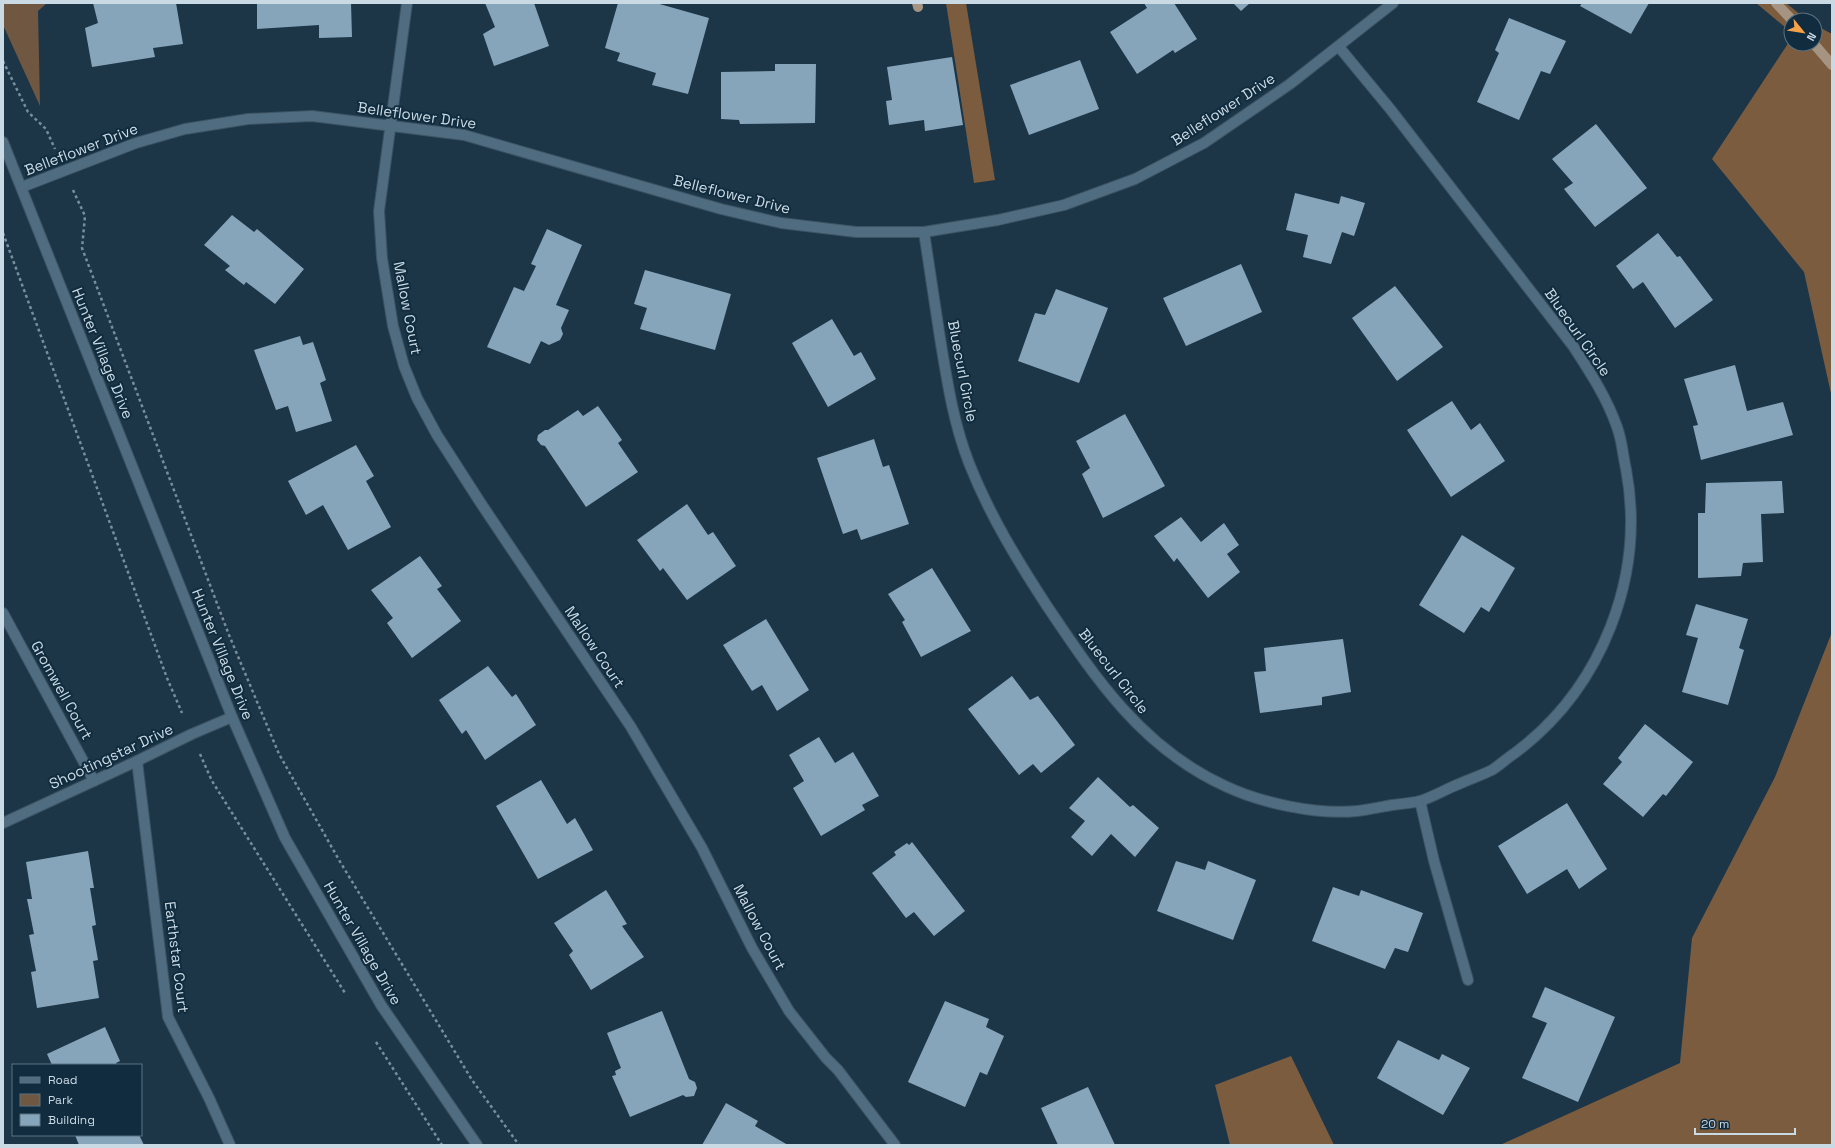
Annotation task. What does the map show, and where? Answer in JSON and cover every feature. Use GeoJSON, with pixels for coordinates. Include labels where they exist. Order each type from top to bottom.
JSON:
{"type":"FeatureCollection","features":[{"type":"Feature","properties":{"kind":"street","name":"Mallow Court"},"geometry":{"type":"LineString","coordinates":[[407,3],[379,211],[382,258],[393,326],[404,366],[417,398],[437,435],[480,502],[631,728],[702,848],[752,948],[789,1011],[826,1058],[838,1070],[895,1145]]}},
{"type":"Feature","properties":{"kind":"street","name":"Belleflower Drive"},"geometry":{"type":"LineString","coordinates":[[22,188],[136,143],[185,129],[248,119],[312,116],[464,135],[721,209],[781,223],[856,232],[924,232],[998,220],[1064,205],[1135,179],[1204,143],[1290,84],[1339,47],[1393,3]]}},
{"type":"Feature","properties":{"kind":"street","name":"Bluecurl Circle"},"geometry":{"type":"LineString","coordinates":[[924,232],[950,400],[968,460],[990,511],[1021,566],[1083,660],[1117,704],[1146,735],[1184,764],[1225,787],[1264,801],[1305,809],[1353,811],[1420,800],[1493,769],[1530,741],[1551,721],[1574,694],[1593,664],[1611,627],[1622,593],[1628,564],[1632,529],[1630,494],[1618,429],[1596,381],[1568,340],[1396,116],[1339,47]]}},
{"type":"Feature","properties":{"kind":"street","name":"Hunter Village Drive"},"geometry":{"type":"LineString","coordinates":[[3,142],[232,717],[285,838],[381,1006],[477,1145]]}},
{"type":"Feature","properties":{"kind":"street","name":"Gromwell Court"},"geometry":{"type":"LineString","coordinates":[[3,613],[94,781]]}},
{"type":"Feature","properties":{"kind":"street","name":"Shootingstar Drive"},"geometry":{"type":"LineString","coordinates":[[3,823],[192,734],[232,717]]}},
{"type":"Feature","properties":{"kind":"street","name":"Earthstar Court"},"geometry":{"type":"LineString","coordinates":[[137,761],[145,811],[168,1017],[209,1098],[230,1145]]}},
{"type":"Feature","properties":{"kind":"street"},"geometry":{"type":"LineString","coordinates":[[1420,800],[1434,861],[1468,980]]}},
{"type":"Feature","properties":{"kind":"path"},"geometry":{"type":"LineString","coordinates":[[3,61],[28,112],[46,129],[85,216],[82,248],[226,628],[279,754],[339,860],[468,1074],[519,1145]]}},
{"type":"Feature","properties":{"kind":"green space"},"geometry":{"type":"Polygon","coordinates":[[[3,3],[47,3],[38,11],[40,106],[3,25],[3,3]]]}},
{"type":"Feature","properties":{"kind":"shaded area"},"geometry":{"type":"Polygon","coordinates":[[[946,3],[966,3],[995,180],[974,183],[946,3]]]}},
{"type":"Feature","properties":{"kind":"shaded area"},"geometry":{"type":"Polygon","coordinates":[[[1756,3],[1786,3],[1797,12],[1783,12],[1783,25],[1756,3]]]}},
{"type":"Feature","properties":{"kind":"shaded area"},"geometry":{"type":"Polygon","coordinates":[[[1823,29],[1832,34],[1832,398],[1804,272],[1712,159],[1783,51],[1823,52],[1823,29]]]}},
{"type":"Feature","properties":{"kind":"shaded area"},"geometry":{"type":"Polygon","coordinates":[[[1832,632],[1832,1145],[1500,1145],[1680,1063],[1692,938],[1775,777],[1832,632]]]}},
{"type":"Feature","properties":{"kind":"shaded area"},"geometry":{"type":"Polygon","coordinates":[[[1291,1056],[1334,1145],[1230,1145],[1215,1085],[1291,1056]]]}},
{"type":"Feature","properties":{"kind":"building"},"geometry":{"type":"Polygon","coordinates":[[[93,3],[176,3],[183,44],[153,48],[155,57],[92,67],[85,28],[98,23],[93,3]]]}},
{"type":"Feature","properties":{"kind":"building"},"geometry":{"type":"Polygon","coordinates":[[[257,3],[351,3],[352,37],[319,38],[319,25],[257,29],[257,3]]]}},
{"type":"Feature","properties":{"kind":"building"},"geometry":{"type":"Polygon","coordinates":[[[485,3],[534,3],[549,46],[494,66],[483,34],[495,27],[485,3]]]}},
{"type":"Feature","properties":{"kind":"building"},"geometry":{"type":"Polygon","coordinates":[[[618,3],[656,3],[709,18],[688,94],[652,85],[656,73],[617,61],[620,53],[605,48],[618,3]]]}},
{"type":"Feature","properties":{"kind":"building"},"geometry":{"type":"Polygon","coordinates":[[[1144,3],[1174,3],[1197,39],[1175,53],[1173,50],[1137,74],[1110,32],[1147,8],[1144,3]]]}},
{"type":"Feature","properties":{"kind":"building"},"geometry":{"type":"Polygon","coordinates":[[[1233,3],[1250,3],[1241,11],[1233,3]]]}},
{"type":"Feature","properties":{"kind":"building"},"geometry":{"type":"Polygon","coordinates":[[[1582,3],[1649,3],[1631,34],[1580,6],[1582,3]]]}},
{"type":"Feature","properties":{"kind":"building"},"geometry":{"type":"Polygon","coordinates":[[[1509,18],[1566,41],[1550,74],[1541,71],[1519,120],[1477,102],[1499,53],[1495,50],[1509,18]]]}},
{"type":"Feature","properties":{"kind":"building"},"geometry":{"type":"Polygon","coordinates":[[[952,57],[963,125],[925,131],[924,120],[889,125],[886,101],[892,100],[887,67],[952,57]]]}},
{"type":"Feature","properties":{"kind":"building"},"geometry":{"type":"Polygon","coordinates":[[[1080,60],[1099,109],[1029,135],[1010,85],[1080,60]]]}},
{"type":"Feature","properties":{"kind":"building"},"geometry":{"type":"Polygon","coordinates":[[[775,64],[816,64],[815,123],[740,124],[739,120],[721,119],[721,72],[775,71],[775,64]]]}},
{"type":"Feature","properties":{"kind":"building"},"geometry":{"type":"Polygon","coordinates":[[[1596,124],[1647,188],[1595,227],[1564,189],[1573,183],[1552,159],[1596,124]]]}},
{"type":"Feature","properties":{"kind":"building"},"geometry":{"type":"Polygon","coordinates":[[[1295,193],[1339,204],[1341,196],[1365,203],[1354,236],[1342,232],[1331,264],[1303,257],[1308,235],[1286,230],[1295,193]]]}},
{"type":"Feature","properties":{"kind":"building"},"geometry":{"type":"Polygon","coordinates":[[[232,215],[254,232],[257,229],[304,269],[275,304],[246,282],[244,285],[225,270],[230,266],[204,245],[232,215]]]}},
{"type":"Feature","properties":{"kind":"building"},"geometry":{"type":"Polygon","coordinates":[[[547,229],[582,245],[556,305],[569,310],[561,328],[563,334],[560,340],[549,345],[541,341],[530,364],[487,347],[514,287],[524,291],[536,266],[531,264],[547,229]]]}},
{"type":"Feature","properties":{"kind":"building"},"geometry":{"type":"Polygon","coordinates":[[[1658,233],[1677,257],[1680,256],[1713,300],[1675,328],[1643,282],[1633,289],[1616,266],[1658,233]]]}},
{"type":"Feature","properties":{"kind":"building"},"geometry":{"type":"Polygon","coordinates":[[[1241,264],[1262,312],[1186,346],[1163,298],[1241,264]]]}},
{"type":"Feature","properties":{"kind":"building"},"geometry":{"type":"Polygon","coordinates":[[[645,270],[731,294],[715,350],[640,329],[647,308],[634,304],[645,270]]]}},
{"type":"Feature","properties":{"kind":"building"},"geometry":{"type":"Polygon","coordinates":[[[1395,286],[1443,347],[1397,381],[1352,318],[1395,286]]]}},
{"type":"Feature","properties":{"kind":"building"},"geometry":{"type":"Polygon","coordinates":[[[1056,289],[1108,308],[1079,383],[1018,361],[1035,313],[1045,315],[1056,289]]]}},
{"type":"Feature","properties":{"kind":"building"},"geometry":{"type":"Polygon","coordinates":[[[832,319],[854,356],[861,352],[876,379],[828,407],[792,343],[832,319]]]}},
{"type":"Feature","properties":{"kind":"building"},"geometry":{"type":"Polygon","coordinates":[[[300,336],[303,345],[313,342],[326,380],[320,383],[332,421],[296,432],[288,406],[276,410],[254,350],[300,336]]]}},
{"type":"Feature","properties":{"kind":"building"},"geometry":{"type":"Polygon","coordinates":[[[1735,365],[1747,411],[1783,402],[1793,435],[1701,460],[1693,426],[1698,425],[1684,379],[1735,365]]]}},
{"type":"Feature","properties":{"kind":"building"},"geometry":{"type":"Polygon","coordinates":[[[1452,401],[1471,430],[1480,423],[1505,461],[1451,497],[1407,430],[1452,401]]]}},
{"type":"Feature","properties":{"kind":"building"},"geometry":{"type":"Polygon","coordinates":[[[598,406],[622,440],[618,443],[638,472],[586,507],[545,446],[541,445],[537,440],[538,435],[578,410],[583,416],[598,406]]]}},
{"type":"Feature","properties":{"kind":"building"},"geometry":{"type":"Polygon","coordinates":[[[1125,414],[1165,486],[1103,518],[1082,474],[1090,468],[1076,441],[1125,414]]]}},
{"type":"Feature","properties":{"kind":"building"},"geometry":{"type":"Polygon","coordinates":[[[874,439],[883,467],[889,465],[909,524],[861,540],[857,529],[843,534],[817,458],[874,439]]]}},
{"type":"Feature","properties":{"kind":"building"},"geometry":{"type":"Polygon","coordinates":[[[356,445],[374,476],[366,481],[391,527],[348,550],[323,505],[306,515],[288,481],[356,445]]]}},
{"type":"Feature","properties":{"kind":"building"},"geometry":{"type":"Polygon","coordinates":[[[1782,481],[1784,513],[1761,514],[1763,562],[1743,563],[1741,576],[1698,578],[1698,513],[1705,513],[1706,483],[1782,481]]]}},
{"type":"Feature","properties":{"kind":"building"},"geometry":{"type":"Polygon","coordinates":[[[687,504],[708,535],[713,532],[736,566],[687,600],[663,568],[660,571],[637,540],[687,504]]]}},
{"type":"Feature","properties":{"kind":"building"},"geometry":{"type":"Polygon","coordinates":[[[1181,517],[1201,542],[1224,523],[1239,545],[1227,554],[1240,572],[1208,598],[1177,558],[1174,562],[1154,536],[1181,517]]]}},
{"type":"Feature","properties":{"kind":"building"},"geometry":{"type":"Polygon","coordinates":[[[1462,535],[1515,568],[1489,612],[1481,607],[1464,633],[1419,605],[1462,535]]]}},
{"type":"Feature","properties":{"kind":"building"},"geometry":{"type":"Polygon","coordinates":[[[420,556],[442,586],[437,589],[461,621],[412,658],[387,623],[393,618],[371,590],[420,556]]]}},
{"type":"Feature","properties":{"kind":"building"},"geometry":{"type":"Polygon","coordinates":[[[932,568],[971,631],[921,657],[902,622],[905,620],[888,594],[932,568]]]}},
{"type":"Feature","properties":{"kind":"building"},"geometry":{"type":"Polygon","coordinates":[[[1696,604],[1748,619],[1739,648],[1744,650],[1728,705],[1682,692],[1698,638],[1686,635],[1696,604]]]}},
{"type":"Feature","properties":{"kind":"building"},"geometry":{"type":"Polygon","coordinates":[[[766,619],[809,690],[777,711],[762,685],[752,691],[723,645],[766,619]]]}},
{"type":"Feature","properties":{"kind":"building"},"geometry":{"type":"Polygon","coordinates":[[[1343,639],[1351,692],[1322,697],[1322,705],[1260,713],[1254,672],[1266,671],[1264,648],[1343,639]]]}},
{"type":"Feature","properties":{"kind":"building"},"geometry":{"type":"Polygon","coordinates":[[[488,666],[512,697],[516,694],[536,725],[485,760],[466,730],[462,734],[439,700],[488,666]]]}},
{"type":"Feature","properties":{"kind":"building"},"geometry":{"type":"Polygon","coordinates":[[[1012,676],[1030,700],[1038,696],[1075,745],[1041,773],[1033,764],[1019,775],[968,709],[1012,676]]]}},
{"type":"Feature","properties":{"kind":"building"},"geometry":{"type":"Polygon","coordinates":[[[1645,724],[1693,762],[1666,796],[1663,794],[1643,817],[1603,784],[1622,762],[1618,758],[1645,724]]]}},
{"type":"Feature","properties":{"kind":"building"},"geometry":{"type":"Polygon","coordinates":[[[819,737],[835,763],[853,752],[879,796],[862,805],[865,810],[821,836],[793,788],[804,781],[789,755],[819,737]]]}},
{"type":"Feature","properties":{"kind":"building"},"geometry":{"type":"Polygon","coordinates":[[[1098,777],[1130,807],[1133,805],[1159,828],[1135,857],[1111,834],[1092,856],[1071,837],[1085,821],[1069,808],[1098,777]]]}},
{"type":"Feature","properties":{"kind":"building"},"geometry":{"type":"Polygon","coordinates":[[[541,780],[567,824],[575,818],[593,850],[538,879],[496,806],[541,780]]]}},
{"type":"Feature","properties":{"kind":"building"},"geometry":{"type":"Polygon","coordinates":[[[1567,803],[1607,869],[1579,889],[1567,869],[1527,894],[1498,846],[1567,803]]]}},
{"type":"Feature","properties":{"kind":"building"},"geometry":{"type":"Polygon","coordinates":[[[912,842],[965,911],[934,936],[914,912],[906,918],[872,873],[896,855],[894,852],[907,843],[909,845],[912,842]]]}},
{"type":"Feature","properties":{"kind":"building"},"geometry":{"type":"Polygon","coordinates":[[[88,851],[94,888],[90,888],[96,925],[92,926],[98,960],[93,961],[99,998],[37,1008],[31,972],[36,971],[29,935],[34,934],[27,899],[32,899],[26,862],[88,851]]]}},
{"type":"Feature","properties":{"kind":"building"},"geometry":{"type":"Polygon","coordinates":[[[1176,861],[1205,870],[1208,861],[1256,880],[1233,940],[1157,911],[1176,861]]]}},
{"type":"Feature","properties":{"kind":"building"},"geometry":{"type":"Polygon","coordinates":[[[1333,887],[1359,896],[1361,890],[1423,913],[1408,952],[1395,948],[1385,969],[1312,941],[1333,887]]]}},
{"type":"Feature","properties":{"kind":"building"},"geometry":{"type":"Polygon","coordinates":[[[606,890],[627,924],[622,926],[644,957],[591,990],[569,955],[573,951],[554,923],[606,890]]]}},
{"type":"Feature","properties":{"kind":"building"},"geometry":{"type":"Polygon","coordinates":[[[1545,987],[1615,1017],[1578,1102],[1522,1078],[1547,1023],[1532,1017],[1545,987]]]}},
{"type":"Feature","properties":{"kind":"building"},"geometry":{"type":"Polygon","coordinates":[[[945,1001],[989,1019],[986,1027],[1004,1036],[987,1075],[980,1072],[965,1107],[908,1082],[945,1001]]]}},
{"type":"Feature","properties":{"kind":"building"},"geometry":{"type":"Polygon","coordinates":[[[662,1011],[689,1079],[695,1082],[697,1088],[694,1096],[686,1097],[683,1095],[630,1117],[612,1076],[616,1075],[615,1071],[621,1068],[607,1033],[662,1011]]]}},
{"type":"Feature","properties":{"kind":"building"},"geometry":{"type":"Polygon","coordinates":[[[105,1027],[120,1061],[116,1064],[52,1064],[47,1054],[105,1027]]]}},
{"type":"Feature","properties":{"kind":"building"},"geometry":{"type":"Polygon","coordinates":[[[1398,1040],[1439,1060],[1442,1054],[1470,1068],[1443,1115],[1377,1078],[1398,1040]]]}},
{"type":"Feature","properties":{"kind":"building"},"geometry":{"type":"Polygon","coordinates":[[[1088,1087],[1115,1145],[1058,1145],[1041,1108],[1088,1087]]]}},
{"type":"Feature","properties":{"kind":"building"},"geometry":{"type":"Polygon","coordinates":[[[726,1103],[758,1121],[755,1126],[788,1145],[702,1145],[726,1103]]]}},
{"type":"Feature","properties":{"kind":"building"},"geometry":{"type":"Polygon","coordinates":[[[75,1136],[140,1136],[144,1145],[79,1145],[75,1136]]]}},
{"type":"Feature","properties":{"kind":"waterway"},"geometry":{"type":"LineString","coordinates":[[917,3],[918,7]]}},
{"type":"Feature","properties":{"kind":"waterway"},"geometry":{"type":"LineString","coordinates":[[1776,3],[1784,12]]}},
{"type":"Feature","properties":{"kind":"waterway"},"geometry":{"type":"LineString","coordinates":[[1821,52],[1832,65]]}}]}
